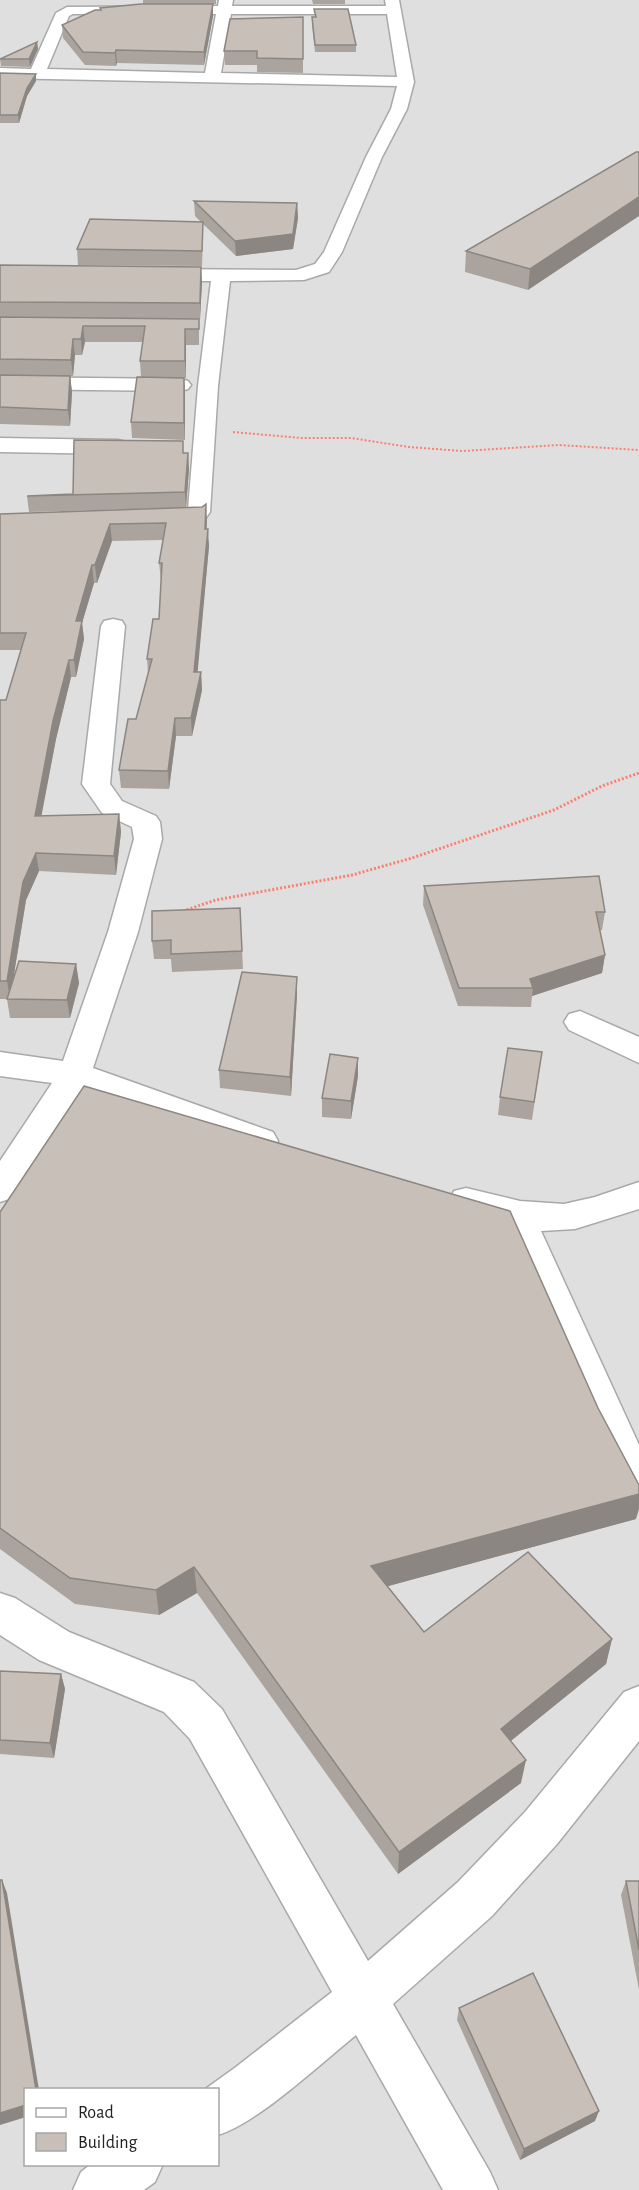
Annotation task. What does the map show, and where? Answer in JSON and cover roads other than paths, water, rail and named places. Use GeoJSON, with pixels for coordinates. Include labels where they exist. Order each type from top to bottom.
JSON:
{"type":"FeatureCollection","features":[{"type":"Feature","properties":{"kind":"street"},"geometry":{"type":"LineString","coordinates":[[37,74],[63,13],[89,4],[393,5],[406,82],[399,109],[374,157],[333,252],[322,268],[297,276],[138,274]]}},
{"type":"Feature","properties":{"kind":"street"},"geometry":{"type":"LineString","coordinates":[[212,78],[226,5]]}},
{"type":"Feature","properties":{"kind":"street"},"geometry":{"type":"LineString","coordinates":[[0,73],[406,82]]}},
{"type":"Feature","properties":{"kind":"street"},"geometry":{"type":"LineString","coordinates":[[138,518],[195,517],[200,512],[208,386],[221,276]]}},
{"type":"Feature","properties":{"kind":"street"},"geometry":{"type":"LineString","coordinates":[[190,327],[214,327]]}},
{"type":"Feature","properties":{"kind":"street"},"geometry":{"type":"LineString","coordinates":[[0,383],[208,386]]}},
{"type":"Feature","properties":{"kind":"street"},"geometry":{"type":"LineString","coordinates":[[182,448],[205,439]]}},
{"type":"Feature","properties":{"kind":"street"},"geometry":{"type":"LineString","coordinates":[[0,445],[136,448]]}},
{"type":"Feature","properties":{"kind":"street"},"geometry":{"type":"LineString","coordinates":[[0,1189],[75,1074],[123,932],[148,839],[146,822],[112,807],[96,784],[113,626]]}},
{"type":"Feature","properties":{"kind":"street"},"geometry":{"type":"LineString","coordinates":[[580,1022],[639,1051]]}},
{"type":"Feature","properties":{"kind":"street"},"geometry":{"type":"LineString","coordinates":[[0,1064],[75,1074],[285,1150]]}},
{"type":"Feature","properties":{"kind":"street"},"geometry":{"type":"LineString","coordinates":[[439,1194],[516,1214],[555,1218],[593,1212],[639,1195]]}},
{"type":"Feature","properties":{"kind":"street"},"geometry":{"type":"LineString","coordinates":[[516,1214],[609,1424],[639,1484]]}},
{"type":"Feature","properties":{"kind":"street"},"geometry":{"type":"LineString","coordinates":[[0,1612],[54,1646],[179,1697],[206,1724],[472,2190]]}},
{"type":"Feature","properties":{"kind":"street"},"geometry":{"type":"LineString","coordinates":[[219,2109],[254,2085],[363,1998],[475,1899],[541,1828],[639,1707]]}},
{"type":"Feature","properties":{"kind":"street"},"geometry":{"type":"LineString","coordinates":[[99,2190],[134,2166]]}}]}
